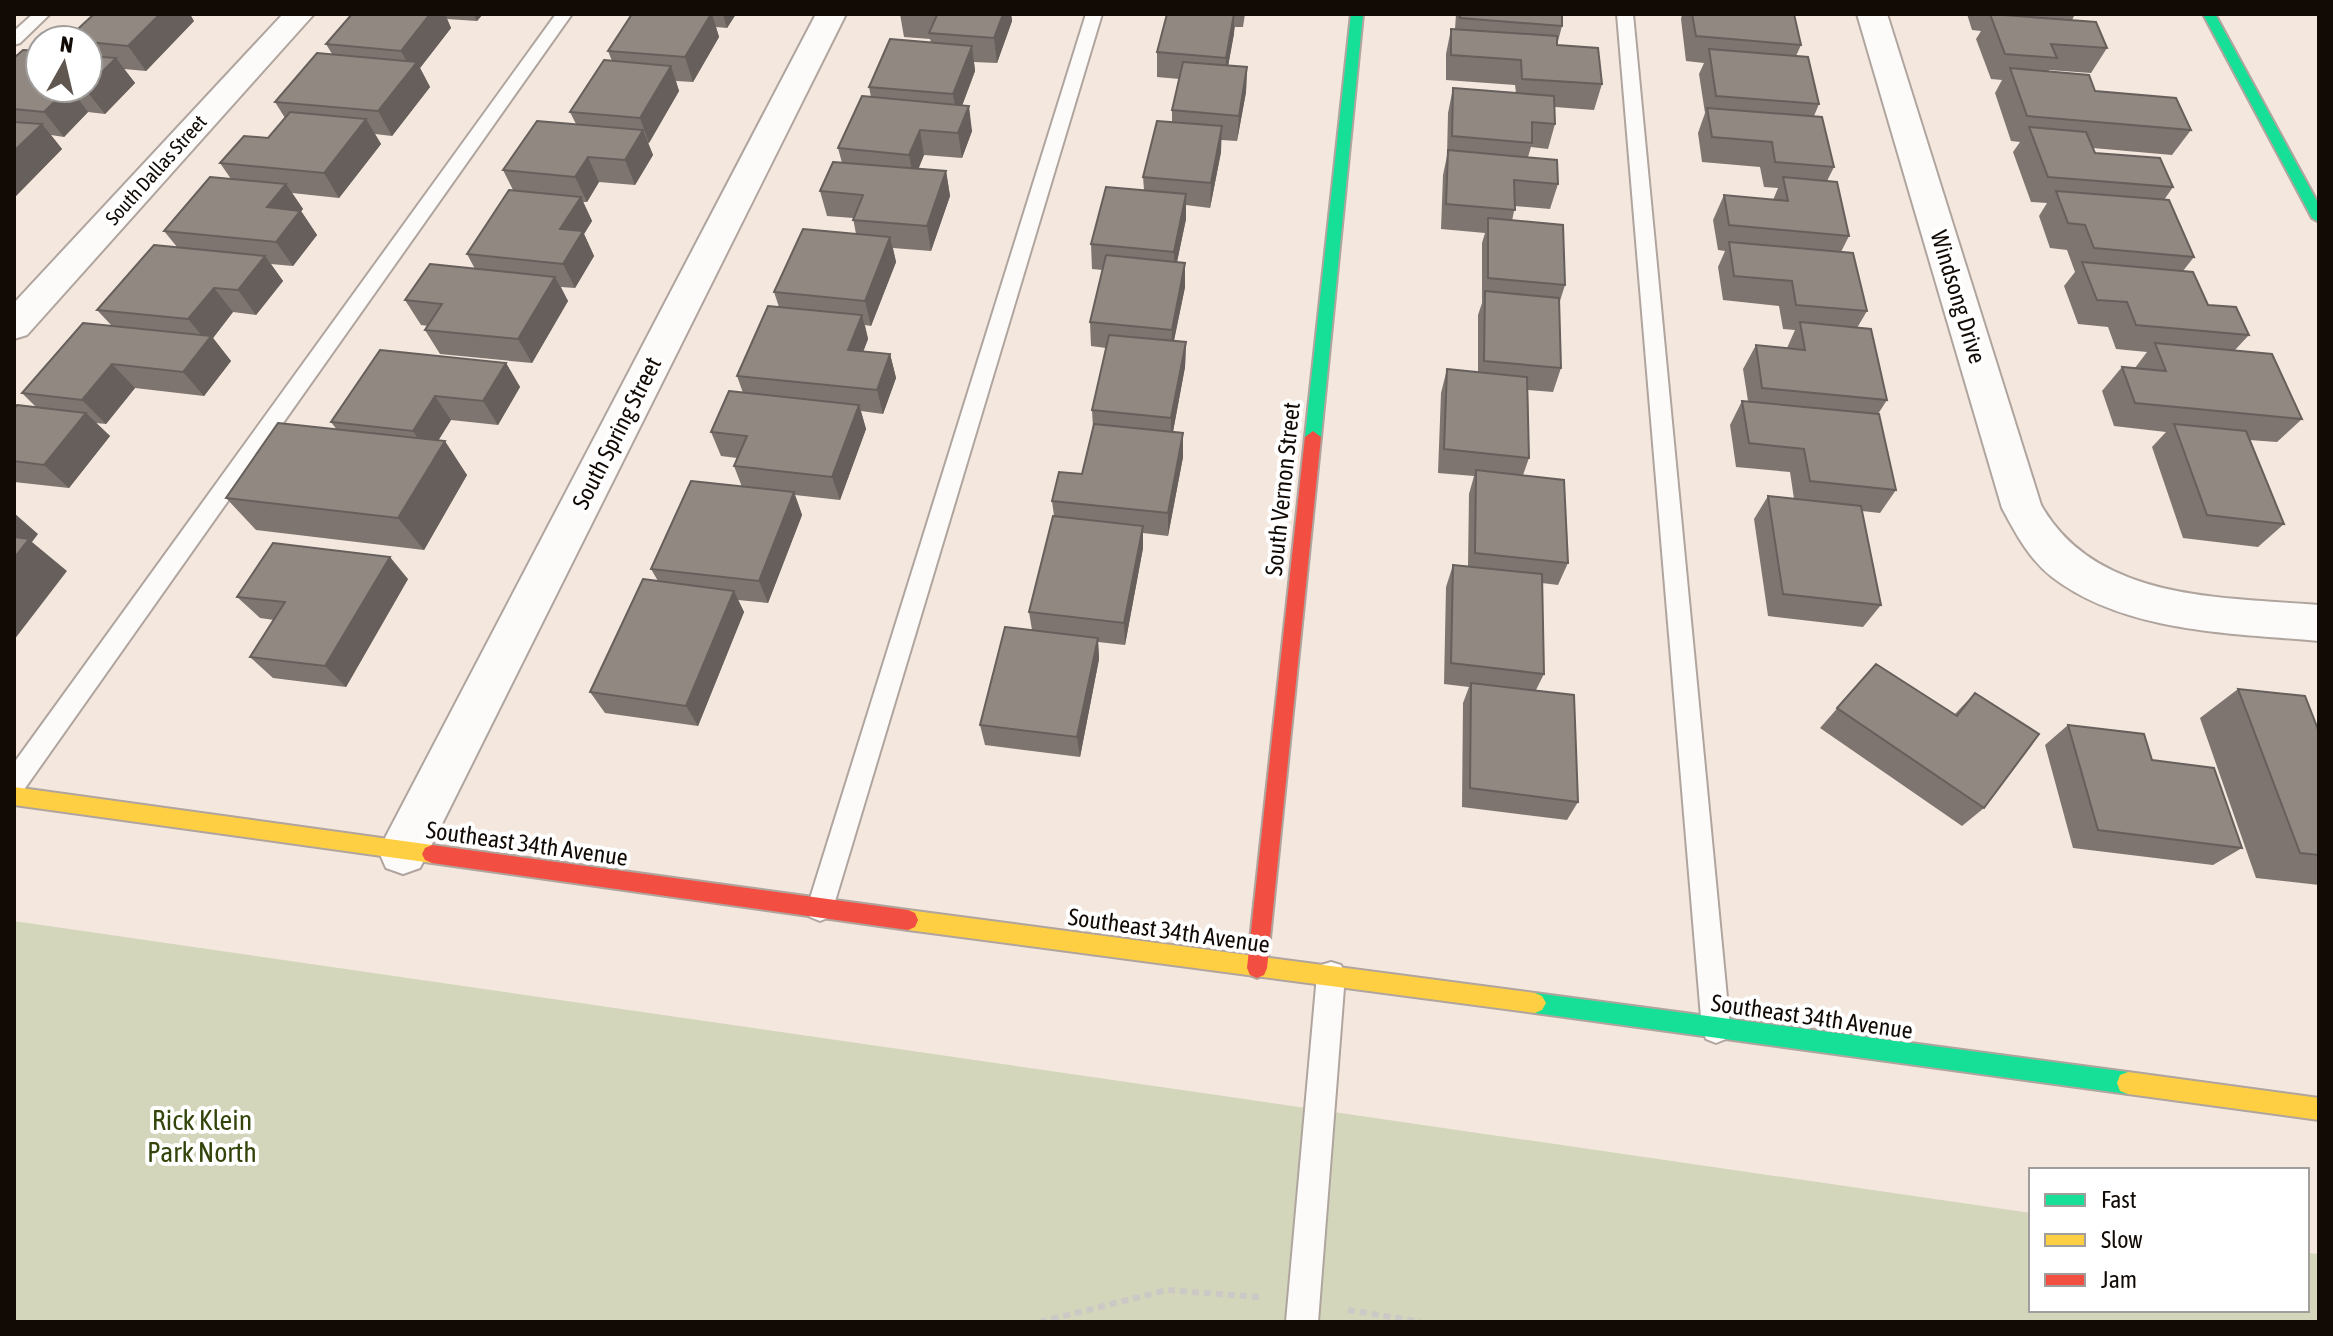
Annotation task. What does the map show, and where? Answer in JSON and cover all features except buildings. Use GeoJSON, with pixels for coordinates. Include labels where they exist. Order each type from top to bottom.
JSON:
{"type":"FeatureCollection","features":[{"type":"Feature","properties":{"kind":"main road","name":"South Vernon Street"},"geometry":{"type":"LineString","coordinates":[[1257,968],[1357,14]]}},
{"type":"Feature","properties":{"kind":"main road"},"geometry":{"type":"LineString","coordinates":[[2209,14],[2319,218]]}},
{"type":"Feature","properties":{"kind":"main road","name":"Southeast 34th Avenue"},"geometry":{"type":"LineString","coordinates":[[14,796],[1257,968],[1331,975],[2319,1109]]}},
{"type":"Feature","properties":{"kind":"street","name":"South Dallas Street"},"geometry":{"type":"LineString","coordinates":[[14,326],[299,14]]}},
{"type":"Feature","properties":{"kind":"street","name":"South Spring Street"},"geometry":{"type":"LineString","coordinates":[[403,852],[831,14]]}},
{"type":"Feature","properties":{"kind":"street","name":"Windsong Drive"},"geometry":{"type":"LineString","coordinates":[[1872,14],[2022,508],[2042,541],[2069,567],[2117,594],[2181,609],[2319,623]]}},
{"type":"Feature","properties":{"kind":"lane"},"geometry":{"type":"LineString","coordinates":[[14,40],[42,14]]}},
{"type":"Feature","properties":{"kind":"lane"},"geometry":{"type":"LineString","coordinates":[[14,783],[564,14]]}},
{"type":"Feature","properties":{"kind":"lane"},"geometry":{"type":"LineString","coordinates":[[820,908],[1094,14]]}},
{"type":"Feature","properties":{"kind":"lane"},"geometry":{"type":"LineString","coordinates":[[1625,14],[1716,1029]]}},
{"type":"Feature","properties":{"kind":"lane"},"geometry":{"type":"LineString","coordinates":[[1302,1312],[1331,975]]}},
{"type":"Feature","properties":{"kind":"path"},"geometry":{"type":"LineString","coordinates":[[1040,1322],[1167,1290],[1302,1312],[1421,1322]]}},
{"type":"Feature","properties":{"kind":"green space","name":"Rick Klein Park North"},"geometry":{"type":"Polygon","coordinates":[[[14,921],[2029,1213],[2029,1312],[2309,1312],[2309,1253],[2319,1254],[2319,1322],[14,1322],[14,921]]]}},
{"type":"Feature","properties":{"kind":"traffic: fast"},"geometry":{"type":"LineString","coordinates":[[1313,437],[1357,14]]}},
{"type":"Feature","properties":{"kind":"traffic: fast"},"geometry":{"type":"LineString","coordinates":[[2209,14],[2319,218]]}},
{"type":"Feature","properties":{"kind":"traffic: fast"},"geometry":{"type":"LineString","coordinates":[[1535,1003],[2128,1083]]}},
{"type":"Feature","properties":{"kind":"traffic: slow"},"geometry":{"type":"LineString","coordinates":[[14,796],[432,854]]}},
{"type":"Feature","properties":{"kind":"traffic: slow"},"geometry":{"type":"LineString","coordinates":[[908,920],[1535,1003]]}},
{"type":"Feature","properties":{"kind":"traffic: slow"},"geometry":{"type":"LineString","coordinates":[[2128,1083],[2319,1109]]}},
{"type":"Feature","properties":{"kind":"traffic: jam"},"geometry":{"type":"LineString","coordinates":[[1257,968],[1313,437]]}},
{"type":"Feature","properties":{"kind":"traffic: jam"},"geometry":{"type":"LineString","coordinates":[[432,854],[908,920]]}}]}
